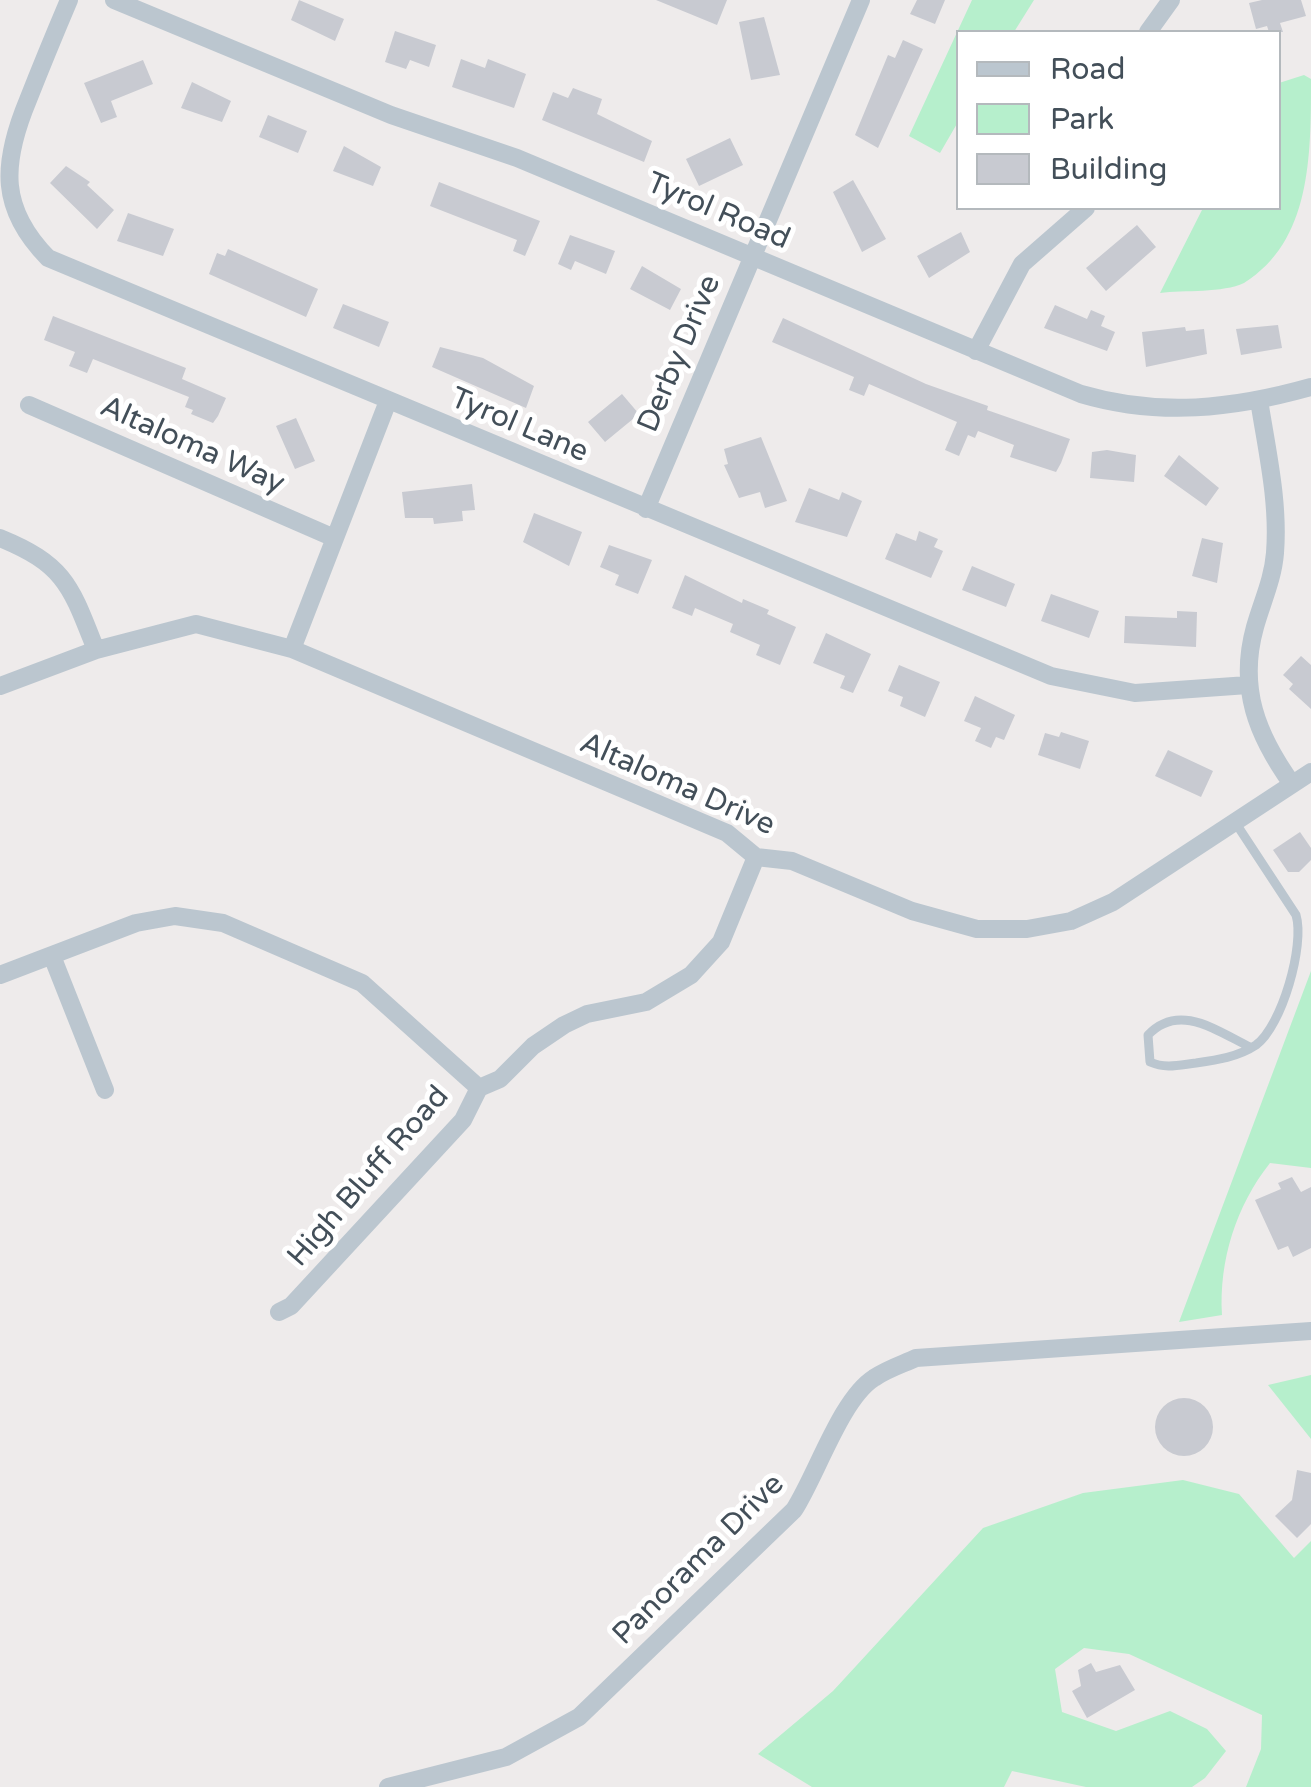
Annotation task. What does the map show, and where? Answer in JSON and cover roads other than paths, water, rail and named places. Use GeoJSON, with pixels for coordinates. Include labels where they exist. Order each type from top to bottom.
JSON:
{"type":"FeatureCollection","features":[{"type":"Feature","properties":{"kind":"street","name":"Tyrol Lane"},"geometry":{"type":"LineString","coordinates":[[69,0],[4,165],[4,195],[24,237],[64,267],[1022,666],[1081,685],[1160,693],[1248,685]]}},
{"type":"Feature","properties":{"kind":"street","name":"Tyrol Road"},"geometry":{"type":"LineString","coordinates":[[114,0],[392,115],[517,158],[1081,394],[1140,409],[1198,409],[1259,400],[1311,386]]}},
{"type":"Feature","properties":{"kind":"street"},"geometry":{"type":"LineString","coordinates":[[1149,30],[1171,0]]}},
{"type":"Feature","properties":{"kind":"street","name":"Derby Drive"},"geometry":{"type":"LineString","coordinates":[[646,508],[855,2]]}},
{"type":"Feature","properties":{"kind":"street"},"geometry":{"type":"LineString","coordinates":[[976,350],[1022,264],[1084,210]]}},
{"type":"Feature","properties":{"kind":"street"},"geometry":{"type":"LineString","coordinates":[[1259,400],[1276,528],[1272,576],[1250,645],[1248,685],[1257,725],[1292,784]]}},
{"type":"Feature","properties":{"kind":"street"},"geometry":{"type":"LineString","coordinates":[[292,649],[388,402]]}},
{"type":"Feature","properties":{"kind":"street","name":"Altaloma Way"},"geometry":{"type":"LineString","coordinates":[[29,405],[332,538]]}},
{"type":"Feature","properties":{"kind":"street"},"geometry":{"type":"LineString","coordinates":[[0,538],[38,554],[71,586],[96,650]]}},
{"type":"Feature","properties":{"kind":"street","name":"Altaloma Drive"},"geometry":{"type":"LineString","coordinates":[[0,686],[96,650],[196,624],[292,649],[727,833],[756,857],[792,860],[912,911],[976,929],[1027,929],[1070,921],[1113,902],[1311,772]]}},
{"type":"Feature","properties":{"kind":"street","name":"High Bluff Road"},"geometry":{"type":"LineString","coordinates":[[279,1312],[291,1306],[463,1120],[479,1088],[500,1079],[532,1046],[564,1025],[587,1014],[646,1002],[691,976],[721,942],[756,857]]}},
{"type":"Feature","properties":{"kind":"street"},"geometry":{"type":"LineString","coordinates":[[0,974],[136,923],[175,916],[223,923],[362,983],[479,1088]]}},
{"type":"Feature","properties":{"kind":"street"},"geometry":{"type":"LineString","coordinates":[[52,956],[105,1090]]}},
{"type":"Feature","properties":{"kind":"street","name":"Panorama Drive"},"geometry":{"type":"LineString","coordinates":[[388,1787],[506,1757],[579,1717],[794,1510],[817,1475],[842,1413],[871,1379],[916,1358],[1311,1331]]}},
{"type":"Feature","properties":{"kind":"lane"},"geometry":{"type":"LineString","coordinates":[[1235,822],[1296,915],[1302,932],[1298,955],[1270,1030],[1250,1047],[1218,1060],[1164,1068],[1150,1062],[1148,1035],[1173,1018],[1189,1019],[1250,1047]]}}]}
